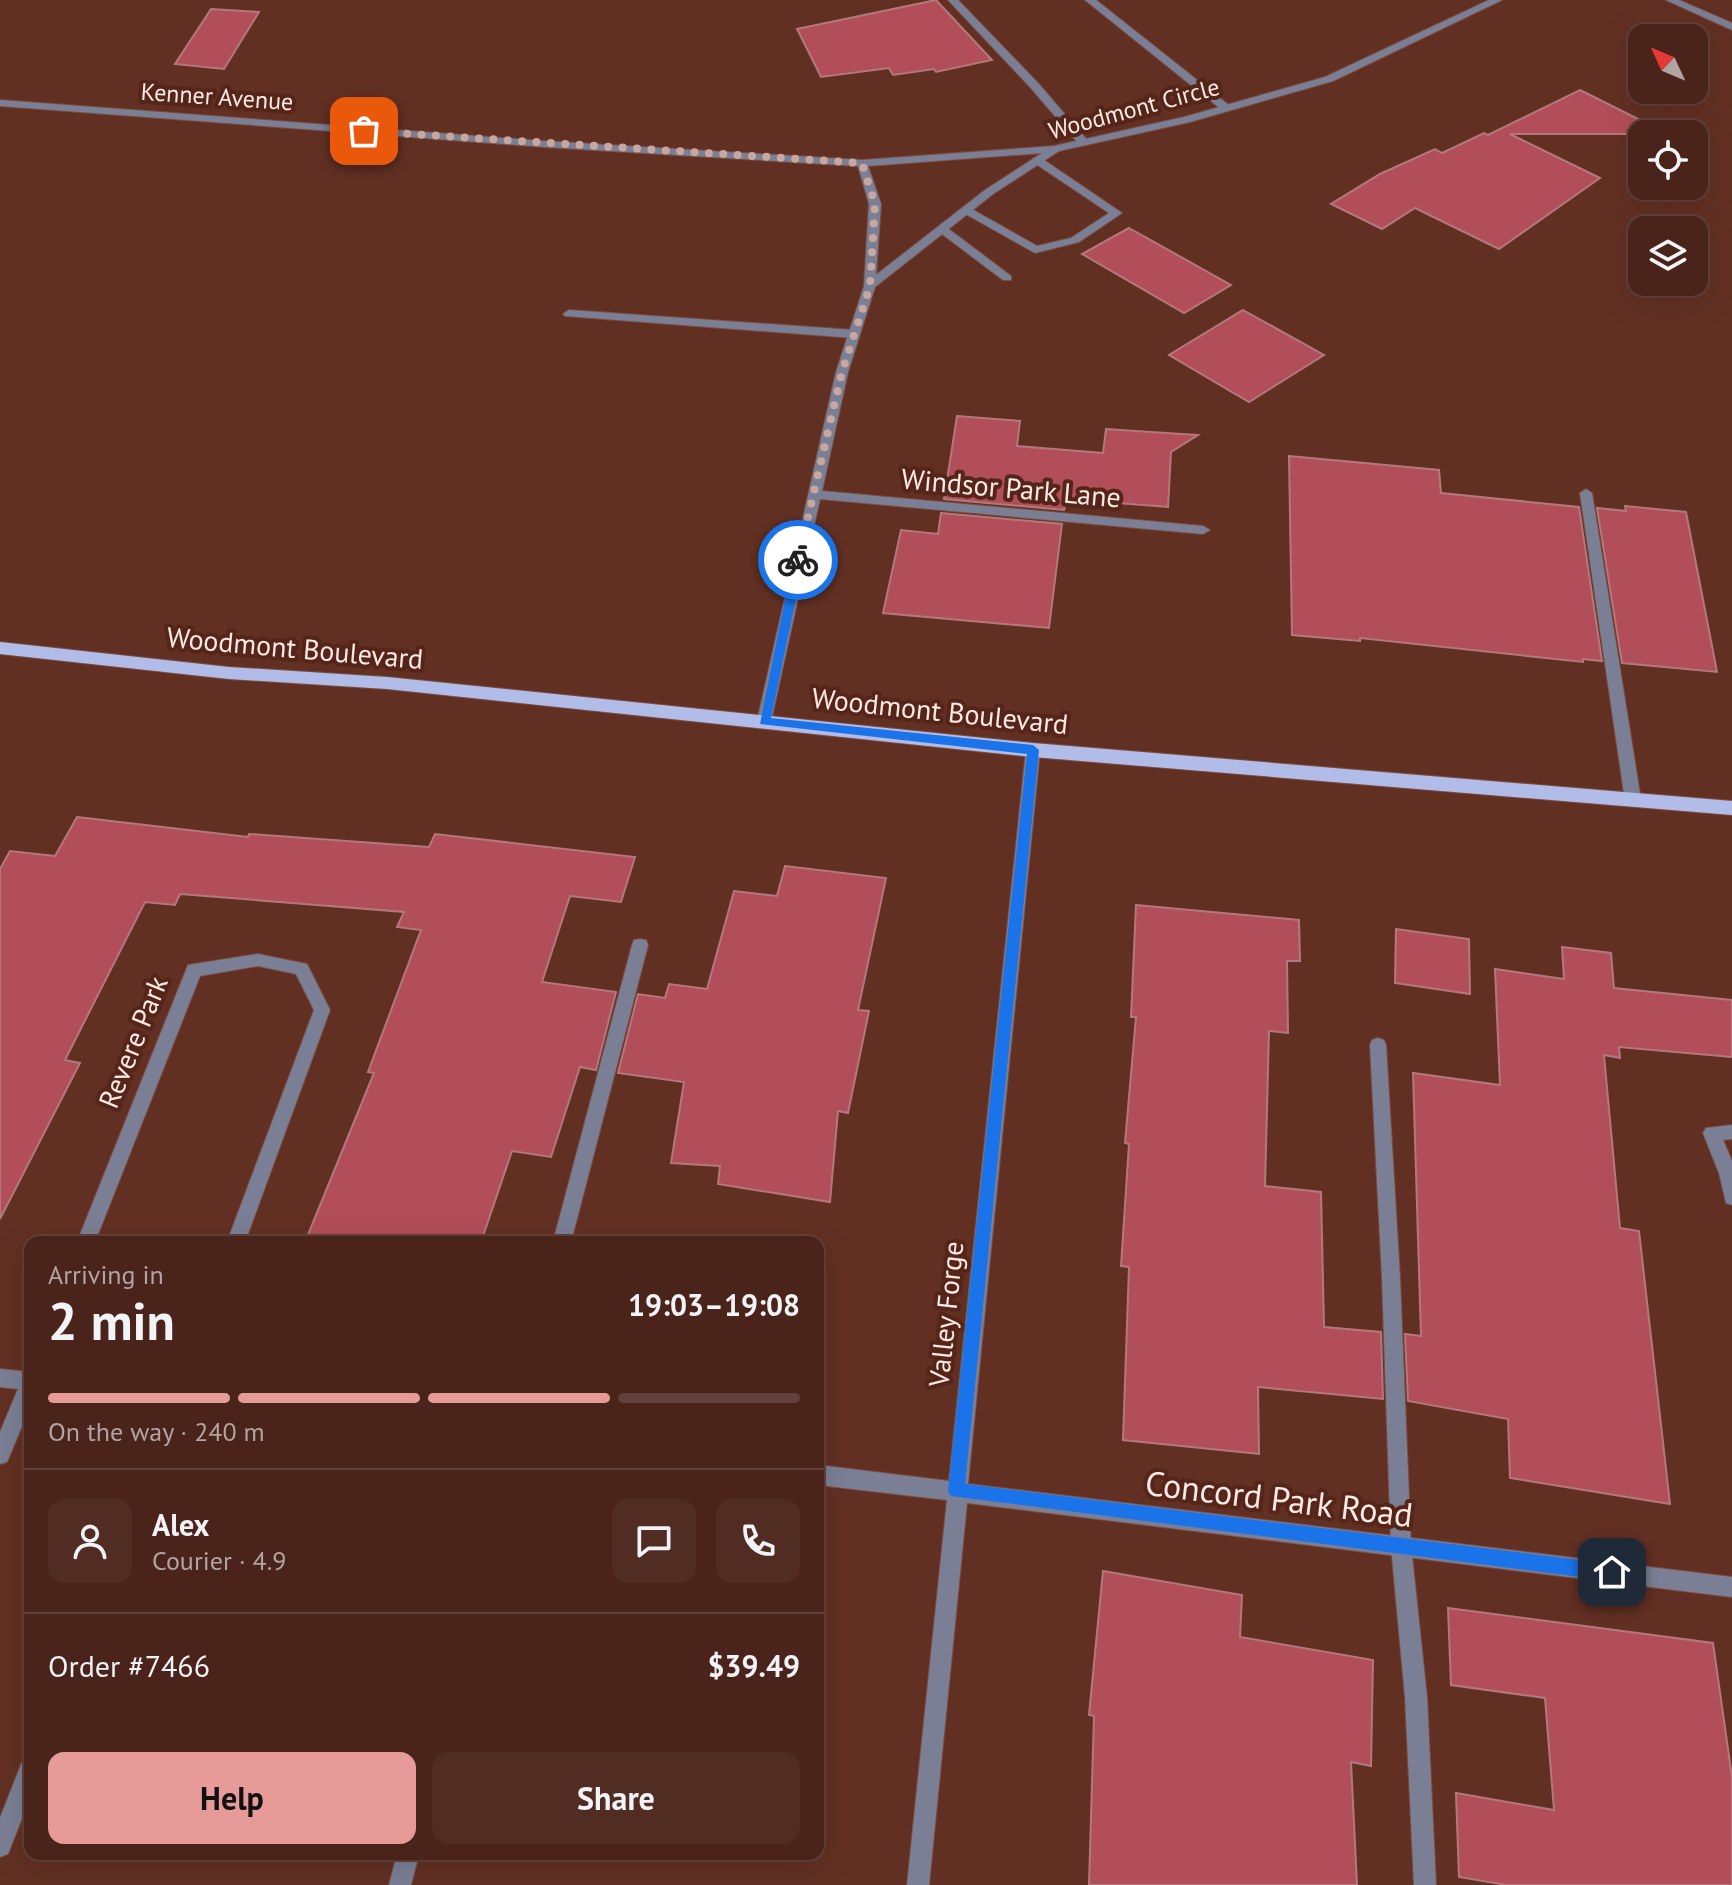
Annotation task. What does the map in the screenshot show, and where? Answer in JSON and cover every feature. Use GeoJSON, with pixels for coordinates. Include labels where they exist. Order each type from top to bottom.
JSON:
{"type":"FeatureCollection","features":[{"type":"Feature","properties":{"kind":"main road","name":"Woodmont Boulevard"},"geometry":{"type":"LineString","coordinates":[[0,648],[229,673],[387,683],[1033,750],[1732,808]]}},
{"type":"Feature","properties":{"kind":"street"},"geometry":{"type":"LineString","coordinates":[[953,0],[1083,142]]}},
{"type":"Feature","properties":{"kind":"street"},"geometry":{"type":"LineString","coordinates":[[1090,0],[1226,108]]}},
{"type":"Feature","properties":{"kind":"street","name":"Woodmont Circle"},"geometry":{"type":"LineString","coordinates":[[870,286],[966,210],[1055,149],[1226,108],[1329,79],[1497,0]]}},
{"type":"Feature","properties":{"kind":"street"},"geometry":{"type":"LineString","coordinates":[[1671,0],[1732,27]]}},
{"type":"Feature","properties":{"kind":"street","name":"Kenner Avenue"},"geometry":{"type":"LineString","coordinates":[[0,103],[544,144],[862,163],[1055,149]]}},
{"type":"Feature","properties":{"kind":"street"},"geometry":{"type":"LineString","coordinates":[[966,210],[1035,250],[1075,240],[1116,213],[1037,160]]}},
{"type":"Feature","properties":{"kind":"street"},"geometry":{"type":"LineString","coordinates":[[764,721],[813,494],[854,334],[870,286],[875,204],[862,163]]}},
{"type":"Feature","properties":{"kind":"street"},"geometry":{"type":"LineString","coordinates":[[942,229],[1007,278]]}},
{"type":"Feature","properties":{"kind":"street"},"geometry":{"type":"LineString","coordinates":[[569,314],[854,334]]}},
{"type":"Feature","properties":{"kind":"street"},"geometry":{"type":"LineString","coordinates":[[1586,493],[1633,800]]}},
{"type":"Feature","properties":{"kind":"street","name":"Windsor Park Lane"},"geometry":{"type":"LineString","coordinates":[[813,494],[1203,530]]}},
{"type":"Feature","properties":{"kind":"street","name":"Valley Forge"},"geometry":{"type":"LineString","coordinates":[[918,1885],[1033,750]]}},
{"type":"Feature","properties":{"kind":"street"},"geometry":{"type":"LineString","coordinates":[[564,1236],[640,945]]}},
{"type":"Feature","properties":{"kind":"street","name":"Revere Park"},"geometry":{"type":"LineString","coordinates":[[88,1236],[194,970],[258,960],[301,969],[322,1010],[238,1236]]}},
{"type":"Feature","properties":{"kind":"street"},"geometry":{"type":"LineString","coordinates":[[1378,1045],[1401,1546],[1416,1697],[1425,1885]]}},
{"type":"Feature","properties":{"kind":"street"},"geometry":{"type":"LineString","coordinates":[[1732,1132],[1712,1133],[1728,1173],[1732,1197]]}},
{"type":"Feature","properties":{"kind":"street"},"geometry":{"type":"LineString","coordinates":[[0,1378],[24,1382]]}},
{"type":"Feature","properties":{"kind":"street"},"geometry":{"type":"LineString","coordinates":[[0,1455],[24,1397]]}},
{"type":"Feature","properties":{"kind":"street","name":"Concord Park Road"},"geometry":{"type":"LineString","coordinates":[[824,1476],[1732,1587]]}},
{"type":"Feature","properties":{"kind":"street"},"geometry":{"type":"LineString","coordinates":[[0,1846],[24,1785]]}},
{"type":"Feature","properties":{"kind":"street"},"geometry":{"type":"LineString","coordinates":[[400,1885],[406,1860]]}},
{"type":"Feature","properties":{"kind":"building"},"geometry":{"type":"Polygon","coordinates":[[[936,0],[992,60],[936,72],[934,69],[893,75],[889,68],[821,77],[797,29],[936,0]]]}},
{"type":"Feature","properties":{"kind":"building"},"geometry":{"type":"Polygon","coordinates":[[[211,9],[259,12],[224,69],[175,64],[211,9]]]}},
{"type":"Feature","properties":{"kind":"building"},"geometry":{"type":"Polygon","coordinates":[[[1580,90],[1640,120],[1628,120],[1628,134],[1510,134],[1600,178],[1499,249],[1415,208],[1382,229],[1331,204],[1380,174],[1435,149],[1442,153],[1484,133],[1488,135],[1580,90]]]}},
{"type":"Feature","properties":{"kind":"building"},"geometry":{"type":"Polygon","coordinates":[[[1129,228],[1231,285],[1184,313],[1082,254],[1129,228]]]}},
{"type":"Feature","properties":{"kind":"building"},"geometry":{"type":"Polygon","coordinates":[[[1243,310],[1324,355],[1249,402],[1169,355],[1243,310]]]}},
{"type":"Feature","properties":{"kind":"building"},"geometry":{"type":"Polygon","coordinates":[[[957,416],[1020,421],[1017,446],[1103,453],[1106,429],[1198,435],[1171,452],[1168,507],[1066,499],[1064,510],[944,499],[957,416]]]}},
{"type":"Feature","properties":{"kind":"building"},"geometry":{"type":"Polygon","coordinates":[[[1289,456],[1439,470],[1441,493],[1579,507],[1602,661],[1583,659],[1583,662],[1360,638],[1360,641],[1292,635],[1289,456]]]}},
{"type":"Feature","properties":{"kind":"building"},"geometry":{"type":"Polygon","coordinates":[[[1625,506],[1686,512],[1717,672],[1622,663],[1597,508],[1626,511],[1625,506]]]}},
{"type":"Feature","properties":{"kind":"building"},"geometry":{"type":"Polygon","coordinates":[[[941,513],[1062,524],[1049,628],[883,613],[901,530],[938,534],[941,513]]]}},
{"type":"Feature","properties":{"kind":"building"},"geometry":{"type":"Polygon","coordinates":[[[77,817],[248,837],[249,834],[429,847],[435,834],[635,857],[621,902],[570,896],[542,982],[616,992],[596,1070],[580,1067],[551,1157],[512,1151],[483,1236],[307,1236],[374,1073],[368,1072],[421,930],[397,927],[404,912],[180,894],[175,905],[145,902],[65,1060],[80,1063],[0,1219],[0,869],[10,851],[55,856],[77,817]]]}},
{"type":"Feature","properties":{"kind":"building"},"geometry":{"type":"Polygon","coordinates":[[[785,866],[886,878],[858,1010],[869,1011],[848,1113],[838,1111],[830,1202],[718,1184],[720,1166],[671,1163],[684,1082],[618,1073],[638,994],[665,998],[669,984],[707,989],[734,891],[777,896],[785,866]]]}},
{"type":"Feature","properties":{"kind":"building"},"geometry":{"type":"Polygon","coordinates":[[[1136,905],[1299,920],[1300,961],[1287,961],[1288,1033],[1269,1031],[1265,1186],[1321,1192],[1324,1327],[1381,1332],[1383,1399],[1258,1387],[1259,1454],[1123,1440],[1129,1267],[1121,1266],[1129,1144],[1125,1143],[1136,1017],[1131,1017],[1136,905]]]}},
{"type":"Feature","properties":{"kind":"building"},"geometry":{"type":"Polygon","coordinates":[[[1396,929],[1469,939],[1470,994],[1395,983],[1396,929]]]}},
{"type":"Feature","properties":{"kind":"building"},"geometry":{"type":"Polygon","coordinates":[[[1562,947],[1611,953],[1614,988],[1732,1000],[1732,1057],[1619,1047],[1620,1058],[1604,1055],[1620,1228],[1639,1231],[1670,1504],[1510,1478],[1508,1419],[1408,1401],[1405,1334],[1421,1336],[1413,1073],[1500,1085],[1495,969],[1564,979],[1562,947]]]}},
{"type":"Feature","properties":{"kind":"building"},"geometry":{"type":"Polygon","coordinates":[[[1103,1571],[1242,1595],[1240,1637],[1373,1660],[1371,1766],[1351,1762],[1357,1885],[1089,1885],[1094,1716],[1089,1715],[1103,1571]]]}},
{"type":"Feature","properties":{"kind":"building"},"geometry":{"type":"Polygon","coordinates":[[[1448,1608],[1713,1643],[1732,1777],[1732,1885],[1506,1885],[1459,1877],[1456,1793],[1554,1810],[1545,1698],[1451,1685],[1448,1608]]]}},
{"type":"Feature","properties":{"kind":"way so far"},"geometry":{"type":"LineString","coordinates":[[364,131],[862,163],[875,204],[870,286],[842,372],[798,560]]}},
{"type":"Feature","properties":{"kind":"route"},"geometry":{"type":"LineString","coordinates":[[798,560],[764,721],[1033,750],[956,1491],[1612,1572]]}}]}
